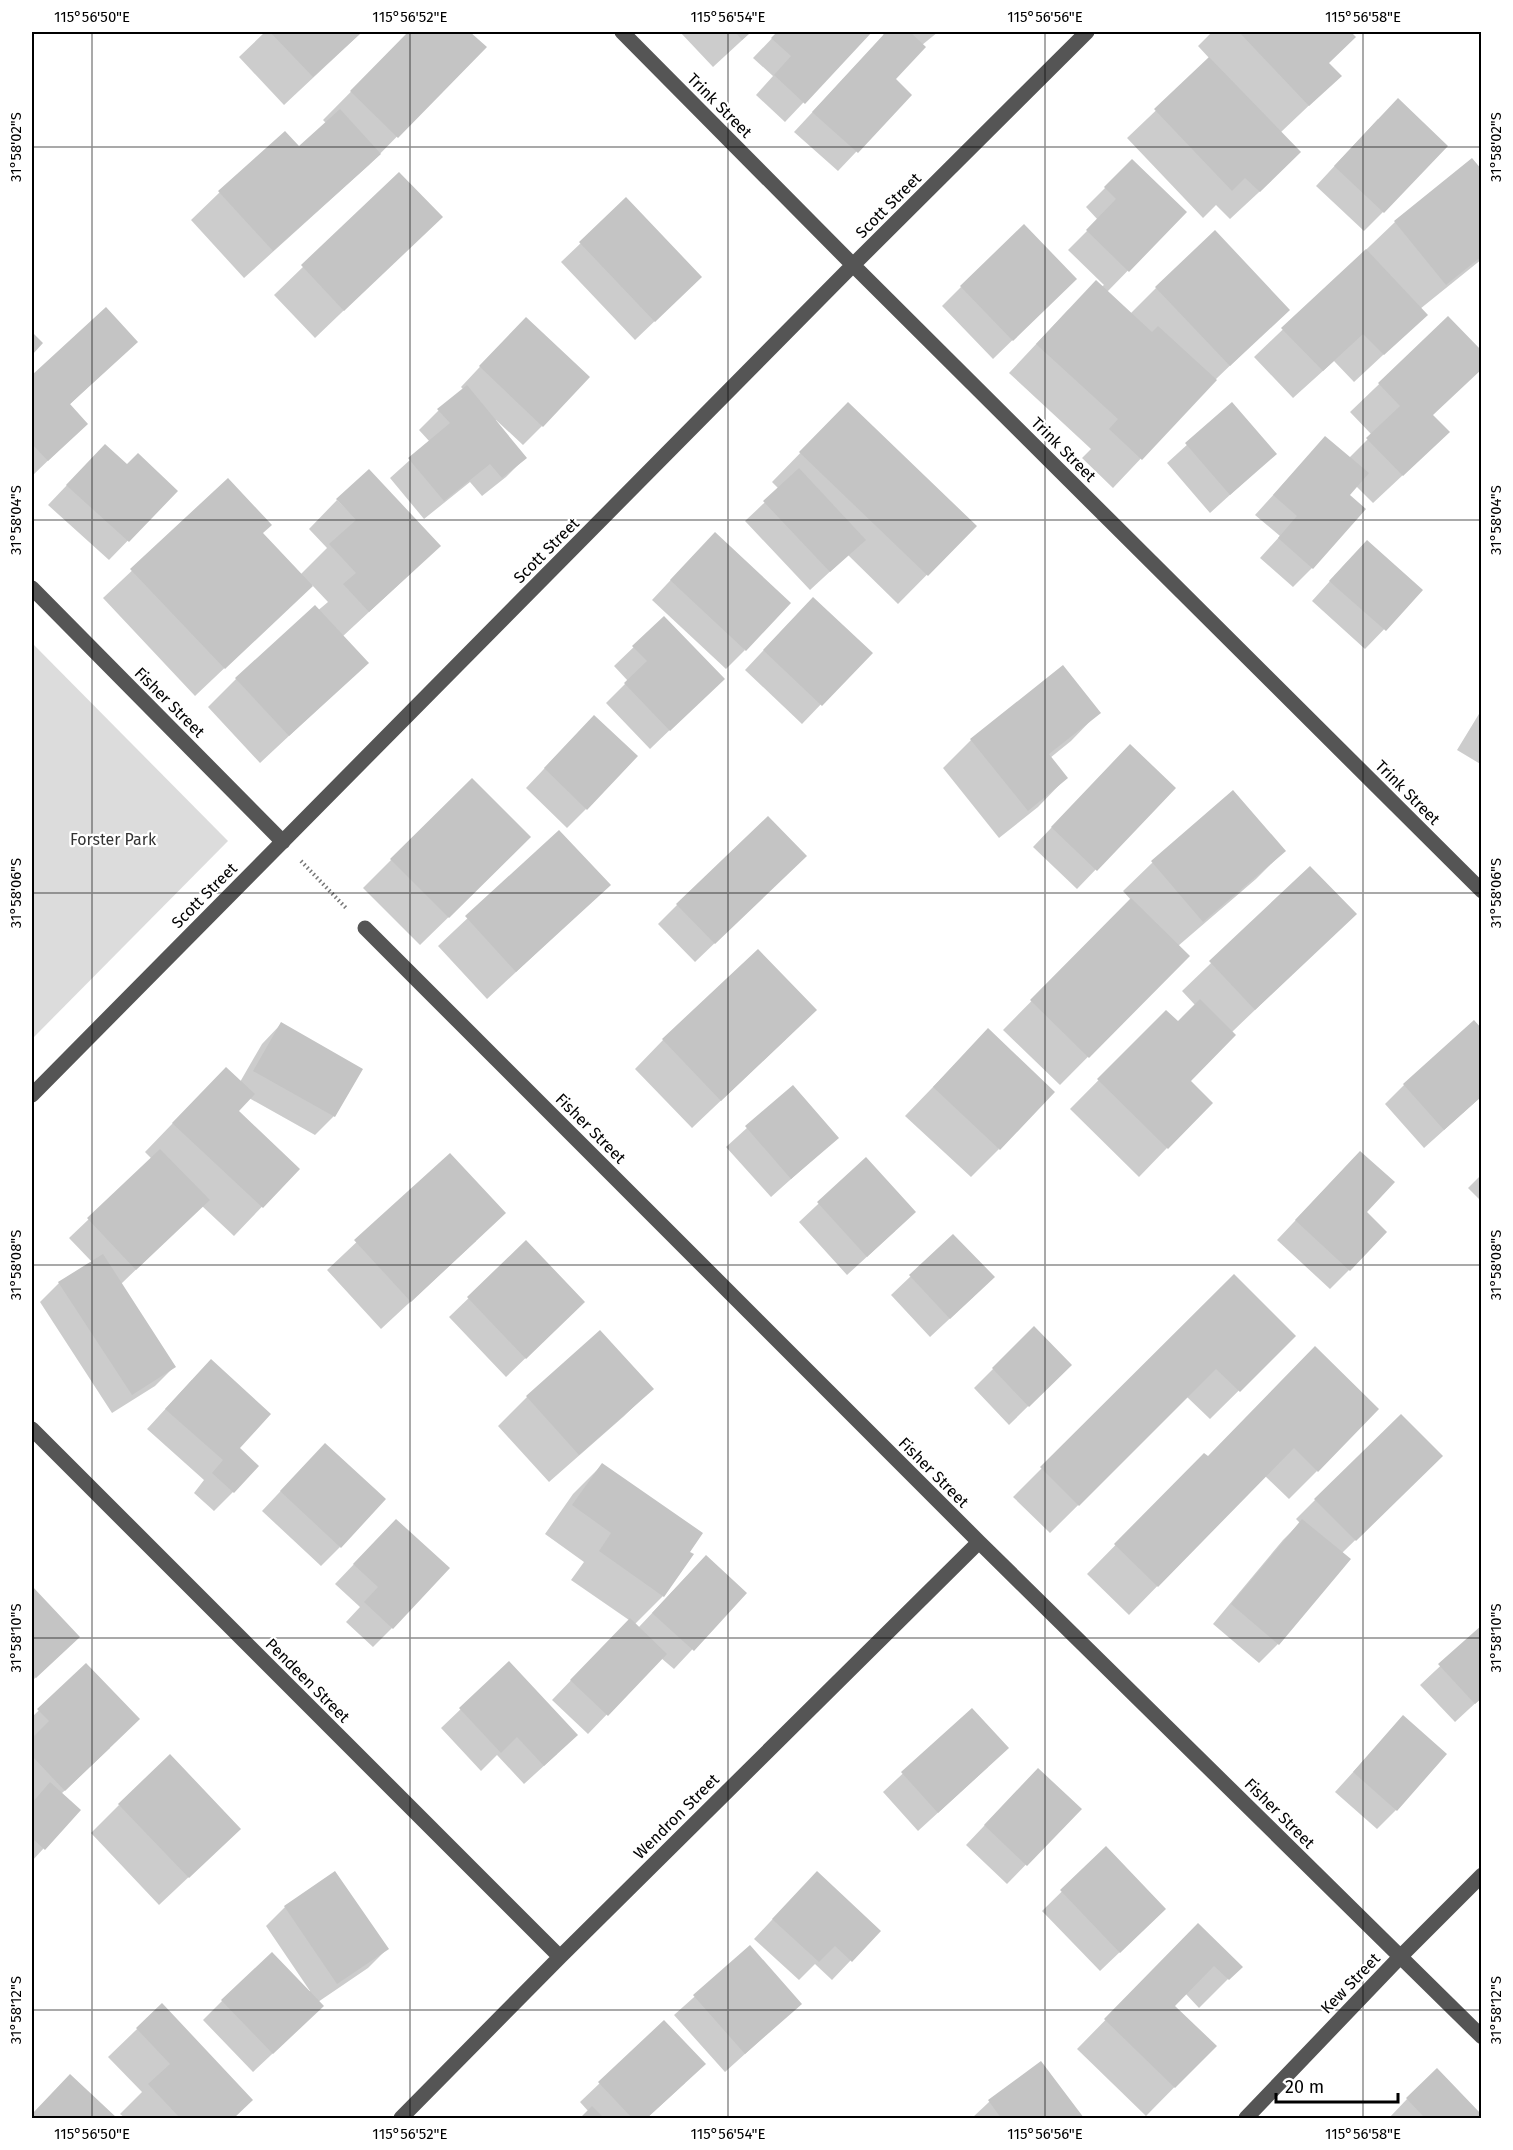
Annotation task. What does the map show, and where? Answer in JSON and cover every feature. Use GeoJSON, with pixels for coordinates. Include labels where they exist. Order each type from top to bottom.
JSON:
{"type":"FeatureCollection","features":[{"type":"Feature","properties":{"kind":"street","name":"Trink Street"},"geometry":{"type":"LineString","coordinates":[[622,32],[1482,891]]}},
{"type":"Feature","properties":{"kind":"street","name":"Scott Street"},"geometry":{"type":"LineString","coordinates":[[32,1095],[853,265],[1088,32]]}},
{"type":"Feature","properties":{"kind":"street","name":"Fisher Street"},"geometry":{"type":"LineString","coordinates":[[32,588],[283,842]]}},
{"type":"Feature","properties":{"kind":"street","name":"Fisher Street"},"geometry":{"type":"LineString","coordinates":[[365,928],[979,1542],[1482,2037]]}},
{"type":"Feature","properties":{"kind":"street","name":"Pendeen Street"},"geometry":{"type":"LineString","coordinates":[[32,1429],[560,1957]]}},
{"type":"Feature","properties":{"kind":"street","name":"Wendron Street"},"geometry":{"type":"LineString","coordinates":[[401,2118],[560,1957],[979,1542]]}},
{"type":"Feature","properties":{"kind":"street","name":"Kew Street"},"geometry":{"type":"LineString","coordinates":[[1246,2118],[1482,1875]]}},
{"type":"Feature","properties":{"kind":"path"},"geometry":{"type":"LineString","coordinates":[[283,842],[365,928]]}},
{"type":"Feature","properties":{"kind":"green space","name":"Forster Park"},"geometry":{"type":"Polygon","coordinates":[[[32,643],[228,841],[32,1039],[32,643]]]}},
{"type":"Feature","properties":{"kind":"building"},"geometry":{"type":"Polygon","coordinates":[[[270,32],[362,32],[313,77],[270,32]]]}},
{"type":"Feature","properties":{"kind":"building"},"geometry":{"type":"Polygon","coordinates":[[[408,32],[470,32],[487,47],[398,138],[350,91],[408,32]]]}},
{"type":"Feature","properties":{"kind":"building"},"geometry":{"type":"Polygon","coordinates":[[[735,32],[751,32],[742,40],[735,32]]]}},
{"type":"Feature","properties":{"kind":"building"},"geometry":{"type":"Polygon","coordinates":[[[777,32],[872,32],[805,104],[774,75],[791,56],[771,38],[777,32]]]}},
{"type":"Feature","properties":{"kind":"building"},"geometry":{"type":"Polygon","coordinates":[[[886,32],[910,32],[926,47],[896,79],[912,95],[858,153],[812,112],[886,32]]]}},
{"type":"Feature","properties":{"kind":"building"},"geometry":{"type":"Polygon","coordinates":[[[1239,32],[1351,32],[1356,37],[1329,63],[1342,76],[1309,106],[1239,32]]]}},
{"type":"Feature","properties":{"kind":"building"},"geometry":{"type":"Polygon","coordinates":[[[1209,57],[1301,152],[1260,192],[1245,178],[1232,191],[1154,109],[1209,57]]]}},
{"type":"Feature","properties":{"kind":"building"},"geometry":{"type":"Polygon","coordinates":[[[1398,98],[1448,146],[1384,213],[1334,166],[1398,98]]]}},
{"type":"Feature","properties":{"kind":"building"},"geometry":{"type":"Polygon","coordinates":[[[340,109],[381,154],[273,251],[218,191],[285,131],[299,146],[340,109]]]}},
{"type":"Feature","properties":{"kind":"building"},"geometry":{"type":"Polygon","coordinates":[[[1472,158],[1482,170],[1482,256],[1446,285],[1394,221],[1472,158]]]}},
{"type":"Feature","properties":{"kind":"building"},"geometry":{"type":"Polygon","coordinates":[[[1132,159],[1187,212],[1129,272],[1086,230],[1116,199],[1104,187],[1132,159]]]}},
{"type":"Feature","properties":{"kind":"building"},"geometry":{"type":"Polygon","coordinates":[[[399,172],[443,217],[344,311],[301,265],[399,172]]]}},
{"type":"Feature","properties":{"kind":"building"},"geometry":{"type":"Polygon","coordinates":[[[626,197],[702,277],[655,322],[579,242],[626,197]]]}},
{"type":"Feature","properties":{"kind":"building"},"geometry":{"type":"Polygon","coordinates":[[[1024,224],[1077,279],[1013,341],[960,286],[1024,224]]]}},
{"type":"Feature","properties":{"kind":"building"},"geometry":{"type":"Polygon","coordinates":[[[1215,230],[1290,310],[1230,366],[1155,287],[1215,230]]]}},
{"type":"Feature","properties":{"kind":"building"},"geometry":{"type":"Polygon","coordinates":[[[1366,249],[1428,315],[1384,355],[1363,334],[1323,371],[1281,328],[1366,249]]]}},
{"type":"Feature","properties":{"kind":"building"},"geometry":{"type":"Polygon","coordinates":[[[1096,280],[1152,332],[1158,326],[1217,380],[1142,460],[1109,429],[1118,419],[1036,344],[1096,280]]]}},
{"type":"Feature","properties":{"kind":"building"},"geometry":{"type":"Polygon","coordinates":[[[106,307],[138,342],[70,404],[88,424],[48,461],[32,444],[32,375],[106,307]]]}},
{"type":"Feature","properties":{"kind":"building"},"geometry":{"type":"Polygon","coordinates":[[[1448,316],[1482,351],[1482,369],[1433,415],[1450,432],[1403,476],[1366,438],[1400,406],[1378,383],[1448,316]]]}},
{"type":"Feature","properties":{"kind":"building"},"geometry":{"type":"Polygon","coordinates":[[[526,317],[590,377],[543,427],[479,366],[526,317]]]}},
{"type":"Feature","properties":{"kind":"building"},"geometry":{"type":"Polygon","coordinates":[[[32,332],[43,343],[32,355],[32,332]]]}},
{"type":"Feature","properties":{"kind":"building"},"geometry":{"type":"Polygon","coordinates":[[[467,385],[527,458],[502,478],[490,464],[444,501],[408,458],[450,423],[437,409],[467,385]]]}},
{"type":"Feature","properties":{"kind":"building"},"geometry":{"type":"Polygon","coordinates":[[[848,402],[977,526],[928,576],[799,452],[848,402]]]}},
{"type":"Feature","properties":{"kind":"building"},"geometry":{"type":"Polygon","coordinates":[[[1232,402],[1277,454],[1230,495],[1185,443],[1232,402]]]}},
{"type":"Feature","properties":{"kind":"building"},"geometry":{"type":"Polygon","coordinates":[[[1325,436],[1369,473],[1350,495],[1366,509],[1313,569],[1278,538],[1297,516],[1273,495],[1325,436]]]}},
{"type":"Feature","properties":{"kind":"building"},"geometry":{"type":"Polygon","coordinates":[[[105,444],[127,464],[138,453],[178,491],[129,542],[66,485],[105,444]]]}},
{"type":"Feature","properties":{"kind":"building"},"geometry":{"type":"Polygon","coordinates":[[[799,468],[866,540],[830,572],[763,501],[799,468]]]}},
{"type":"Feature","properties":{"kind":"building"},"geometry":{"type":"Polygon","coordinates":[[[369,469],[441,546],[369,612],[343,584],[356,573],[329,544],[356,520],[336,499],[369,469]]]}},
{"type":"Feature","properties":{"kind":"building"},"geometry":{"type":"Polygon","coordinates":[[[228,478],[272,525],[263,533],[313,586],[225,669],[130,569],[228,478]]]}},
{"type":"Feature","properties":{"kind":"building"},"geometry":{"type":"Polygon","coordinates":[[[715,532],[791,603],[746,651],[670,580],[715,532]]]}},
{"type":"Feature","properties":{"kind":"building"},"geometry":{"type":"Polygon","coordinates":[[[1367,540],[1423,590],[1386,631],[1329,581],[1367,540]]]}},
{"type":"Feature","properties":{"kind":"building"},"geometry":{"type":"Polygon","coordinates":[[[813,597],[873,653],[822,706],[763,650],[813,597]]]}},
{"type":"Feature","properties":{"kind":"building"},"geometry":{"type":"Polygon","coordinates":[[[315,605],[369,663],[289,736],[235,678],[315,605]]]}},
{"type":"Feature","properties":{"kind":"building"},"geometry":{"type":"Polygon","coordinates":[[[664,616],[725,679],[670,731],[624,683],[647,661],[632,646],[664,616]]]}},
{"type":"Feature","properties":{"kind":"building"},"geometry":{"type":"Polygon","coordinates":[[[1063,665],[1101,713],[1049,754],[1068,778],[1028,811],[970,739],[1063,665]]]}},
{"type":"Feature","properties":{"kind":"building"},"geometry":{"type":"Polygon","coordinates":[[[594,715],[638,756],[587,810],[544,768],[594,715]]]}},
{"type":"Feature","properties":{"kind":"building"},"geometry":{"type":"Polygon","coordinates":[[[1130,744],[1176,788],[1097,871],[1051,827],[1130,744]]]}},
{"type":"Feature","properties":{"kind":"building"},"geometry":{"type":"Polygon","coordinates":[[[472,778],[531,837],[449,918],[390,859],[472,778]]]}},
{"type":"Feature","properties":{"kind":"building"},"geometry":{"type":"Polygon","coordinates":[[[1233,790],[1286,851],[1203,922],[1151,861],[1233,790]]]}},
{"type":"Feature","properties":{"kind":"building"},"geometry":{"type":"Polygon","coordinates":[[[768,816],[807,856],[715,944],[676,904],[768,816]]]}},
{"type":"Feature","properties":{"kind":"building"},"geometry":{"type":"Polygon","coordinates":[[[559,830],[611,885],[516,972],[465,916],[559,830]]]}},
{"type":"Feature","properties":{"kind":"building"},"geometry":{"type":"Polygon","coordinates":[[[1310,866],[1357,914],[1255,1010],[1209,961],[1310,866]]]}},
{"type":"Feature","properties":{"kind":"building"},"geometry":{"type":"Polygon","coordinates":[[[1131,898],[1190,956],[1089,1058],[1030,1000],[1131,898]]]}},
{"type":"Feature","properties":{"kind":"building"},"geometry":{"type":"Polygon","coordinates":[[[758,949],[817,1010],[721,1101],[662,1039],[758,949]]]}},
{"type":"Feature","properties":{"kind":"building"},"geometry":{"type":"Polygon","coordinates":[[[1200,999],[1236,1035],[1191,1081],[1213,1103],[1168,1149],[1097,1079],[1166,1010],[1178,1021],[1200,999]]]}},
{"type":"Feature","properties":{"kind":"building"},"geometry":{"type":"Polygon","coordinates":[[[1474,1020],[1482,1029],[1482,1096],[1444,1130],[1403,1084],[1474,1020]]]}},
{"type":"Feature","properties":{"kind":"building"},"geometry":{"type":"Polygon","coordinates":[[[281,1022],[363,1069],[335,1117],[253,1071],[281,1022]]]}},
{"type":"Feature","properties":{"kind":"building"},"geometry":{"type":"Polygon","coordinates":[[[988,1028],[1055,1092],[1000,1150],[933,1087],[988,1028]]]}},
{"type":"Feature","properties":{"kind":"building"},"geometry":{"type":"Polygon","coordinates":[[[226,1067],[255,1094],[239,1111],[300,1169],[263,1208],[172,1123],[226,1067]]]}},
{"type":"Feature","properties":{"kind":"building"},"geometry":{"type":"Polygon","coordinates":[[[793,1085],[839,1138],[791,1179],[745,1126],[793,1085]]]}},
{"type":"Feature","properties":{"kind":"building"},"geometry":{"type":"Polygon","coordinates":[[[160,1149],[210,1200],[136,1270],[87,1218],[160,1149]]]}},
{"type":"Feature","properties":{"kind":"building"},"geometry":{"type":"Polygon","coordinates":[[[1360,1151],[1395,1182],[1367,1212],[1387,1232],[1350,1271],[1295,1220],[1360,1151]]]}},
{"type":"Feature","properties":{"kind":"building"},"geometry":{"type":"Polygon","coordinates":[[[450,1153],[506,1213],[411,1302],[354,1240],[450,1153]]]}},
{"type":"Feature","properties":{"kind":"building"},"geometry":{"type":"Polygon","coordinates":[[[866,1157],[916,1212],[867,1257],[817,1202],[866,1157]]]}},
{"type":"Feature","properties":{"kind":"building"},"geometry":{"type":"Polygon","coordinates":[[[953,1234],[995,1277],[950,1319],[909,1275],[953,1234]]]}},
{"type":"Feature","properties":{"kind":"building"},"geometry":{"type":"Polygon","coordinates":[[[526,1240],[585,1302],[526,1359],[467,1297],[526,1240]]]}},
{"type":"Feature","properties":{"kind":"building"},"geometry":{"type":"Polygon","coordinates":[[[103,1254],[176,1367],[132,1395],[58,1282],[103,1254]]]}},
{"type":"Feature","properties":{"kind":"building"},"geometry":{"type":"Polygon","coordinates":[[[1234,1274],[1296,1336],[1240,1392],[1216,1369],[1079,1506],[1040,1467],[1234,1274]]]}},
{"type":"Feature","properties":{"kind":"building"},"geometry":{"type":"Polygon","coordinates":[[[1034,1326],[1072,1365],[1029,1407],[992,1368],[1034,1326]]]}},
{"type":"Feature","properties":{"kind":"building"},"geometry":{"type":"Polygon","coordinates":[[[600,1330],[654,1389],[579,1455],[526,1396],[600,1330]]]}},
{"type":"Feature","properties":{"kind":"building"},"geometry":{"type":"Polygon","coordinates":[[[1315,1346],[1379,1409],[1318,1472],[1294,1448],[1158,1587],[1114,1544],[1204,1453],[1208,1456],[1315,1346]]]}},
{"type":"Feature","properties":{"kind":"building"},"geometry":{"type":"Polygon","coordinates":[[[211,1359],[271,1414],[240,1448],[259,1466],[234,1493],[212,1473],[223,1460],[165,1409],[211,1359]]]}},
{"type":"Feature","properties":{"kind":"building"},"geometry":{"type":"Polygon","coordinates":[[[1401,1414],[1443,1456],[1356,1541],[1314,1499],[1401,1414]]]}},
{"type":"Feature","properties":{"kind":"building"},"geometry":{"type":"Polygon","coordinates":[[[325,1443],[386,1499],[341,1548],[280,1491],[325,1443]]]}},
{"type":"Feature","properties":{"kind":"building"},"geometry":{"type":"Polygon","coordinates":[[[602,1463],[703,1533],[690,1552],[694,1554],[664,1597],[599,1551],[611,1533],[572,1505],[602,1463]]]}},
{"type":"Feature","properties":{"kind":"building"},"geometry":{"type":"Polygon","coordinates":[[[396,1519],[450,1568],[393,1629],[364,1602],[378,1587],[353,1564],[396,1519]]]}},
{"type":"Feature","properties":{"kind":"building"},"geometry":{"type":"Polygon","coordinates":[[[1302,1519],[1351,1559],[1279,1645],[1231,1604],[1302,1519]]]}},
{"type":"Feature","properties":{"kind":"building"},"geometry":{"type":"Polygon","coordinates":[[[706,1555],[747,1593],[694,1651],[652,1613],[706,1555]]]}},
{"type":"Feature","properties":{"kind":"building"},"geometry":{"type":"Polygon","coordinates":[[[32,1586],[80,1637],[36,1678],[32,1674],[32,1586]]]}},
{"type":"Feature","properties":{"kind":"building"},"geometry":{"type":"Polygon","coordinates":[[[630,1618],[667,1654],[608,1716],[570,1680],[630,1618]]]}},
{"type":"Feature","properties":{"kind":"building"},"geometry":{"type":"Polygon","coordinates":[[[1482,1625],[1482,1698],[1475,1704],[1438,1664],[1482,1625]]]}},
{"type":"Feature","properties":{"kind":"building"},"geometry":{"type":"Polygon","coordinates":[[[509,1661],[578,1735],[544,1766],[517,1737],[501,1753],[459,1708],[509,1661]]]}},
{"type":"Feature","properties":{"kind":"building"},"geometry":{"type":"Polygon","coordinates":[[[86,1663],[140,1719],[65,1791],[32,1756],[32,1738],[49,1721],[37,1709],[86,1663]]]}},
{"type":"Feature","properties":{"kind":"building"},"geometry":{"type":"Polygon","coordinates":[[[972,1708],[1009,1748],[938,1813],[901,1772],[972,1708]]]}},
{"type":"Feature","properties":{"kind":"building"},"geometry":{"type":"Polygon","coordinates":[[[1403,1715],[1447,1754],[1397,1811],[1353,1772],[1403,1715]]]}},
{"type":"Feature","properties":{"kind":"building"},"geometry":{"type":"Polygon","coordinates":[[[170,1754],[241,1829],[189,1878],[118,1804],[170,1754]]]}},
{"type":"Feature","properties":{"kind":"building"},"geometry":{"type":"Polygon","coordinates":[[[1038,1768],[1082,1809],[1027,1866],[984,1825],[1038,1768]]]}},
{"type":"Feature","properties":{"kind":"building"},"geometry":{"type":"Polygon","coordinates":[[[50,1782],[81,1810],[45,1850],[32,1838],[32,1803],[50,1782]]]}},
{"type":"Feature","properties":{"kind":"building"},"geometry":{"type":"Polygon","coordinates":[[[1106,1846],[1166,1909],[1120,1953],[1060,1890],[1106,1846]]]}},
{"type":"Feature","properties":{"kind":"building"},"geometry":{"type":"Polygon","coordinates":[[[335,1871],[389,1949],[337,1984],[284,1906],[335,1871]]]}},
{"type":"Feature","properties":{"kind":"building"},"geometry":{"type":"Polygon","coordinates":[[[817,1871],[881,1931],[852,1962],[835,1946],[819,1962],[772,1919],[817,1871]]]}},
{"type":"Feature","properties":{"kind":"building"},"geometry":{"type":"Polygon","coordinates":[[[1198,1923],[1243,1967],[1229,1980],[1214,1966],[1175,2006],[1217,2046],[1175,2088],[1104,2019],[1198,1923]]]}},
{"type":"Feature","properties":{"kind":"building"},"geometry":{"type":"Polygon","coordinates":[[[750,1945],[802,2004],[745,2054],[693,1995],[750,1945]]]}},
{"type":"Feature","properties":{"kind":"building"},"geometry":{"type":"Polygon","coordinates":[[[272,1952],[324,2006],[273,2054],[221,2000],[272,1952]]]}},
{"type":"Feature","properties":{"kind":"building"},"geometry":{"type":"Polygon","coordinates":[[[162,2003],[253,2100],[234,2118],[180,2118],[148,2084],[170,2064],[136,2028],[162,2003]]]}},
{"type":"Feature","properties":{"kind":"building"},"geometry":{"type":"Polygon","coordinates":[[[664,2020],[706,2064],[647,2118],[632,2118],[598,2082],[664,2020]]]}},
{"type":"Feature","properties":{"kind":"building"},"geometry":{"type":"Polygon","coordinates":[[[1041,2061],[1084,2118],[1001,2118],[988,2100],[1041,2061]]]}},
{"type":"Feature","properties":{"kind":"building"},"geometry":{"type":"Polygon","coordinates":[[[1437,2068],[1482,2115],[1482,2118],[1420,2118],[1423,2116],[1406,2098],[1437,2068]]]}},
{"type":"Feature","properties":{"kind":"building"},"geometry":{"type":"Polygon","coordinates":[[[70,2074],[117,2118],[32,2118],[32,2114],[70,2074]]]}},
{"type":"Feature","properties":{"kind":"building"},"geometry":{"type":"Polygon","coordinates":[[[592,2106],[604,2118],[580,2118],[592,2106]]]}}]}
